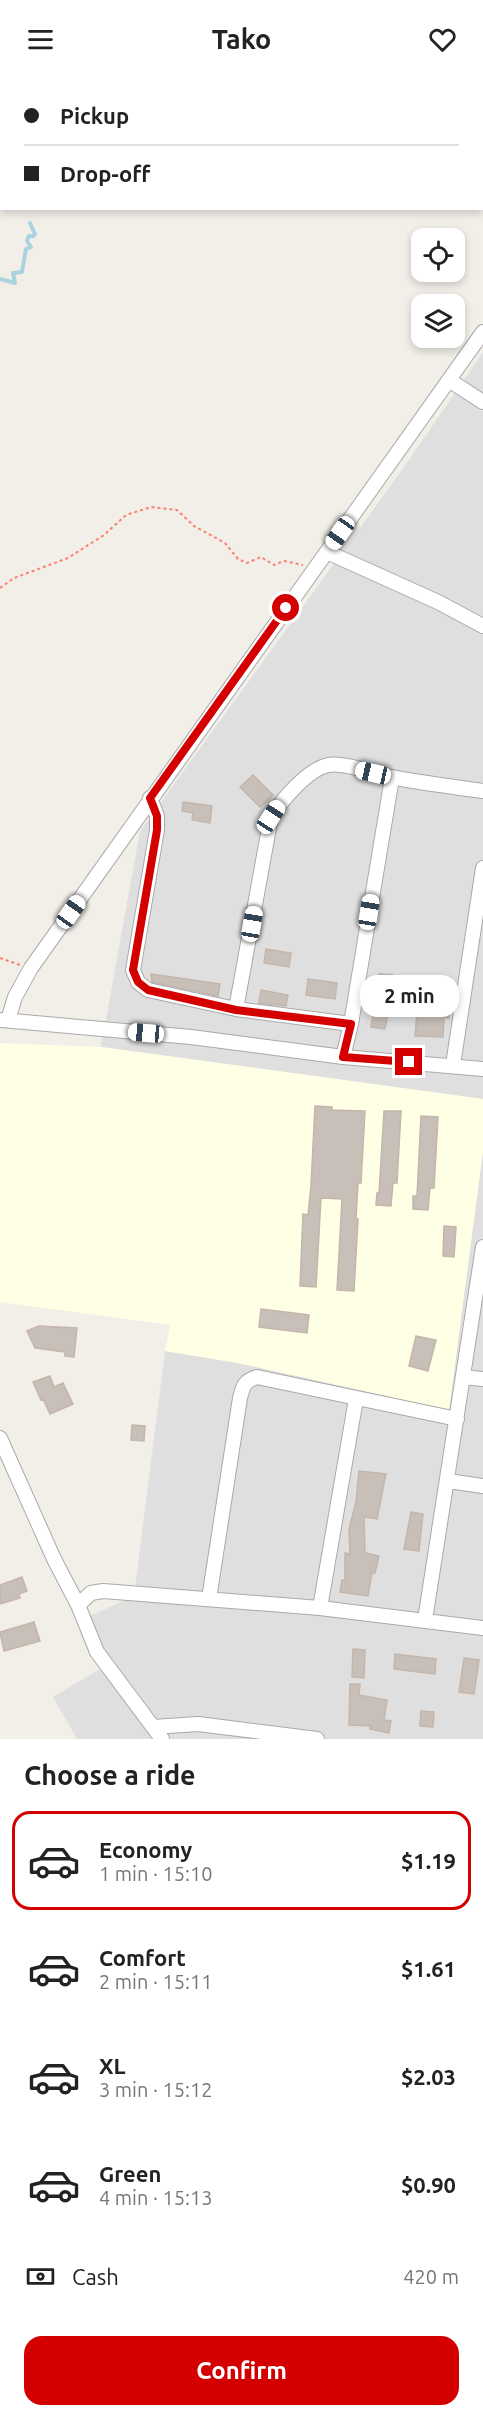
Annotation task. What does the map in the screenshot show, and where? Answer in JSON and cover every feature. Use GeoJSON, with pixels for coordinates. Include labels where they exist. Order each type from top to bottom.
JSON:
{"type":"FeatureCollection","features":[{"type":"Feature","properties":{"kind":"street"},"geometry":{"type":"LineString","coordinates":[[483,332],[31,968],[4,1020],[192,1037],[343,1057],[483,1069]]}},
{"type":"Feature","properties":{"kind":"street"},"geometry":{"type":"LineString","coordinates":[[449,380],[483,402]]}},
{"type":"Feature","properties":{"kind":"street"},"geometry":{"type":"LineString","coordinates":[[327,552],[438,602],[483,626]]}},
{"type":"Feature","properties":{"kind":"street"},"geometry":{"type":"LineString","coordinates":[[236,1010],[271,817],[282,800],[310,775],[326,766],[336,764],[392,778],[483,791]]}},
{"type":"Feature","properties":{"kind":"street"},"geometry":{"type":"LineString","coordinates":[[343,1057],[351,1024],[392,778]]}},
{"type":"Feature","properties":{"kind":"street"},"geometry":{"type":"LineString","coordinates":[[150,798],[157,816],[157,830],[133,970],[138,982],[148,990],[236,1010],[351,1024]]}},
{"type":"Feature","properties":{"kind":"street"},"geometry":{"type":"LineString","coordinates":[[453,1065],[483,868]]}},
{"type":"Feature","properties":{"kind":"street"},"geometry":{"type":"LineString","coordinates":[[425,1620],[483,1247]]}},
{"type":"Feature","properties":{"kind":"street"},"geometry":{"type":"LineString","coordinates":[[209,1599],[244,1383],[248,1379],[256,1377],[457,1419]]}},
{"type":"Feature","properties":{"kind":"street"},"geometry":{"type":"LineString","coordinates":[[463,1377],[483,1379]]}},
{"type":"Feature","properties":{"kind":"street"},"geometry":{"type":"LineString","coordinates":[[320,1608],[356,1399]]}},
{"type":"Feature","properties":{"kind":"street"},"geometry":{"type":"LineString","coordinates":[[0,1438],[54,1559],[78,1605],[97,1652],[162,1739]]}},
{"type":"Feature","properties":{"kind":"street"},"geometry":{"type":"LineString","coordinates":[[447,1482],[483,1486]]}},
{"type":"Feature","properties":{"kind":"street"},"geometry":{"type":"LineString","coordinates":[[78,1605],[91,1593],[103,1590],[320,1608],[483,1628]]}},
{"type":"Feature","properties":{"kind":"street"},"geometry":{"type":"LineString","coordinates":[[153,1727],[198,1724],[317,1739]]}},
{"type":"Feature","properties":{"kind":"path"},"geometry":{"type":"LineString","coordinates":[[0,588],[14,578],[68,558],[104,535],[126,515],[151,507],[177,510],[194,526],[225,543],[238,559],[247,563],[261,557],[274,565],[284,561],[296,562],[314,570]]}},
{"type":"Feature","properties":{"kind":"path"},"geometry":{"type":"LineString","coordinates":[[0,958],[31,968]]}},
{"type":"Feature","properties":{"kind":"shaded area"},"geometry":{"type":"Polygon","coordinates":[[[483,352],[483,1099],[101,1047],[140,831],[402,470],[483,352]]]}},
{"type":"Feature","properties":{"kind":"shaded area"},"geometry":{"type":"Polygon","coordinates":[[[0,1043],[101,1047],[483,1099],[483,1151],[449,1410],[238,1363],[165,1351],[170,1325],[0,1302],[0,1043]]]}},
{"type":"Feature","properties":{"kind":"shaded area"},"geometry":{"type":"Polygon","coordinates":[[[483,1151],[483,1739],[77,1739],[53,1697],[110,1663],[90,1616],[134,1596],[165,1351],[238,1363],[449,1409],[483,1151]]]}},
{"type":"Feature","properties":{"kind":"building"},"geometry":{"type":"Polygon","coordinates":[[[253,775],[273,795],[260,807],[240,787],[253,775]]]}},
{"type":"Feature","properties":{"kind":"building"},"geometry":{"type":"Polygon","coordinates":[[[183,802],[212,806],[210,823],[192,820],[193,813],[182,811],[183,802]]]}},
{"type":"Feature","properties":{"kind":"building"},"geometry":{"type":"Polygon","coordinates":[[[266,949],[291,953],[289,967],[264,963],[266,949]]]}},
{"type":"Feature","properties":{"kind":"building"},"geometry":{"type":"Polygon","coordinates":[[[151,974],[220,984],[218,996],[152,982],[151,974]]]}},
{"type":"Feature","properties":{"kind":"building"},"geometry":{"type":"Polygon","coordinates":[[[379,974],[393,975],[392,995],[400,996],[399,1009],[389,1008],[385,1029],[371,1027],[379,974]]]}},
{"type":"Feature","properties":{"kind":"building"},"geometry":{"type":"Polygon","coordinates":[[[308,979],[337,983],[335,999],[306,995],[308,979]]]}},
{"type":"Feature","properties":{"kind":"building"},"geometry":{"type":"Polygon","coordinates":[[[426,980],[451,984],[447,1004],[450,1004],[449,1018],[444,1018],[443,1037],[415,1036],[418,1001],[422,1001],[426,980]]]}},
{"type":"Feature","properties":{"kind":"building"},"geometry":{"type":"Polygon","coordinates":[[[261,990],[288,995],[286,1006],[259,1003],[261,990]]]}},
{"type":"Feature","properties":{"kind":"building"},"geometry":{"type":"Polygon","coordinates":[[[315,1106],[332,1107],[332,1110],[365,1111],[361,1183],[358,1183],[354,1291],[337,1290],[342,1199],[321,1198],[316,1287],[300,1286],[303,1214],[308,1215],[315,1106]]]}},
{"type":"Feature","properties":{"kind":"building"},"geometry":{"type":"Polygon","coordinates":[[[384,1111],[401,1111],[397,1183],[393,1183],[391,1206],[376,1205],[377,1193],[379,1193],[384,1111]]]}},
{"type":"Feature","properties":{"kind":"building"},"geometry":{"type":"Polygon","coordinates":[[[421,1116],[438,1117],[434,1188],[430,1188],[428,1210],[413,1209],[413,1196],[417,1196],[421,1116]]]}},
{"type":"Feature","properties":{"kind":"building"},"geometry":{"type":"Polygon","coordinates":[[[444,1226],[456,1227],[454,1257],[443,1256],[444,1226]]]}},
{"type":"Feature","properties":{"kind":"building"},"geometry":{"type":"Polygon","coordinates":[[[261,1309],[309,1315],[307,1333],[259,1327],[261,1309]]]}},
{"type":"Feature","properties":{"kind":"building"},"geometry":{"type":"Polygon","coordinates":[[[39,1326],[77,1328],[74,1357],[65,1356],[65,1352],[35,1348],[27,1331],[39,1326]]]}},
{"type":"Feature","properties":{"kind":"building"},"geometry":{"type":"Polygon","coordinates":[[[416,1336],[436,1340],[428,1371],[409,1366],[416,1336]]]}},
{"type":"Feature","properties":{"kind":"building"},"geometry":{"type":"Polygon","coordinates":[[[50,1376],[54,1387],[63,1383],[73,1404],[50,1414],[33,1382],[50,1376]]]}},
{"type":"Feature","properties":{"kind":"building"},"geometry":{"type":"Polygon","coordinates":[[[132,1425],[145,1426],[144,1441],[131,1440],[132,1425]]]}},
{"type":"Feature","properties":{"kind":"building"},"geometry":{"type":"Polygon","coordinates":[[[359,1471],[386,1474],[377,1519],[364,1517],[365,1553],[379,1556],[375,1573],[372,1573],[368,1596],[340,1592],[342,1580],[345,1580],[345,1553],[350,1554],[349,1529],[356,1502],[359,1471]]]}},
{"type":"Feature","properties":{"kind":"building"},"geometry":{"type":"Polygon","coordinates":[[[411,1512],[423,1514],[419,1551],[404,1549],[411,1512]]]}},
{"type":"Feature","properties":{"kind":"building"},"geometry":{"type":"Polygon","coordinates":[[[22,1577],[27,1591],[19,1594],[20,1598],[0,1604],[0,1585],[22,1577]]]}},
{"type":"Feature","properties":{"kind":"building"},"geometry":{"type":"Polygon","coordinates":[[[34,1622],[40,1641],[4,1651],[0,1632],[34,1622]]]}},
{"type":"Feature","properties":{"kind":"building"},"geometry":{"type":"Polygon","coordinates":[[[353,1649],[365,1650],[364,1678],[352,1677],[353,1649]]]}},
{"type":"Feature","properties":{"kind":"building"},"geometry":{"type":"Polygon","coordinates":[[[395,1654],[436,1659],[435,1674],[394,1669],[395,1654]]]}},
{"type":"Feature","properties":{"kind":"building"},"geometry":{"type":"Polygon","coordinates":[[[464,1658],[479,1660],[474,1694],[459,1692],[464,1658]]]}},
{"type":"Feature","properties":{"kind":"building"},"geometry":{"type":"Polygon","coordinates":[[[350,1684],[360,1684],[359,1695],[387,1700],[384,1720],[391,1721],[389,1733],[370,1729],[370,1726],[349,1725],[350,1684]]]}},
{"type":"Feature","properties":{"kind":"building"},"geometry":{"type":"Polygon","coordinates":[[[421,1711],[434,1712],[433,1727],[420,1726],[421,1711]]]}},
{"type":"Feature","properties":{"kind":"waterway"},"geometry":{"type":"LineString","coordinates":[[0,279],[15,283],[13,273],[22,272],[26,249],[31,247],[27,241],[29,236],[35,234],[30,223]]}},
{"type":"Feature","properties":{"kind":"route"},"geometry":{"type":"LineString","coordinates":[[286,608],[150,798],[157,816],[157,830],[133,970],[138,982],[148,990],[236,1010],[351,1024],[343,1057],[409,1062]]}}]}
